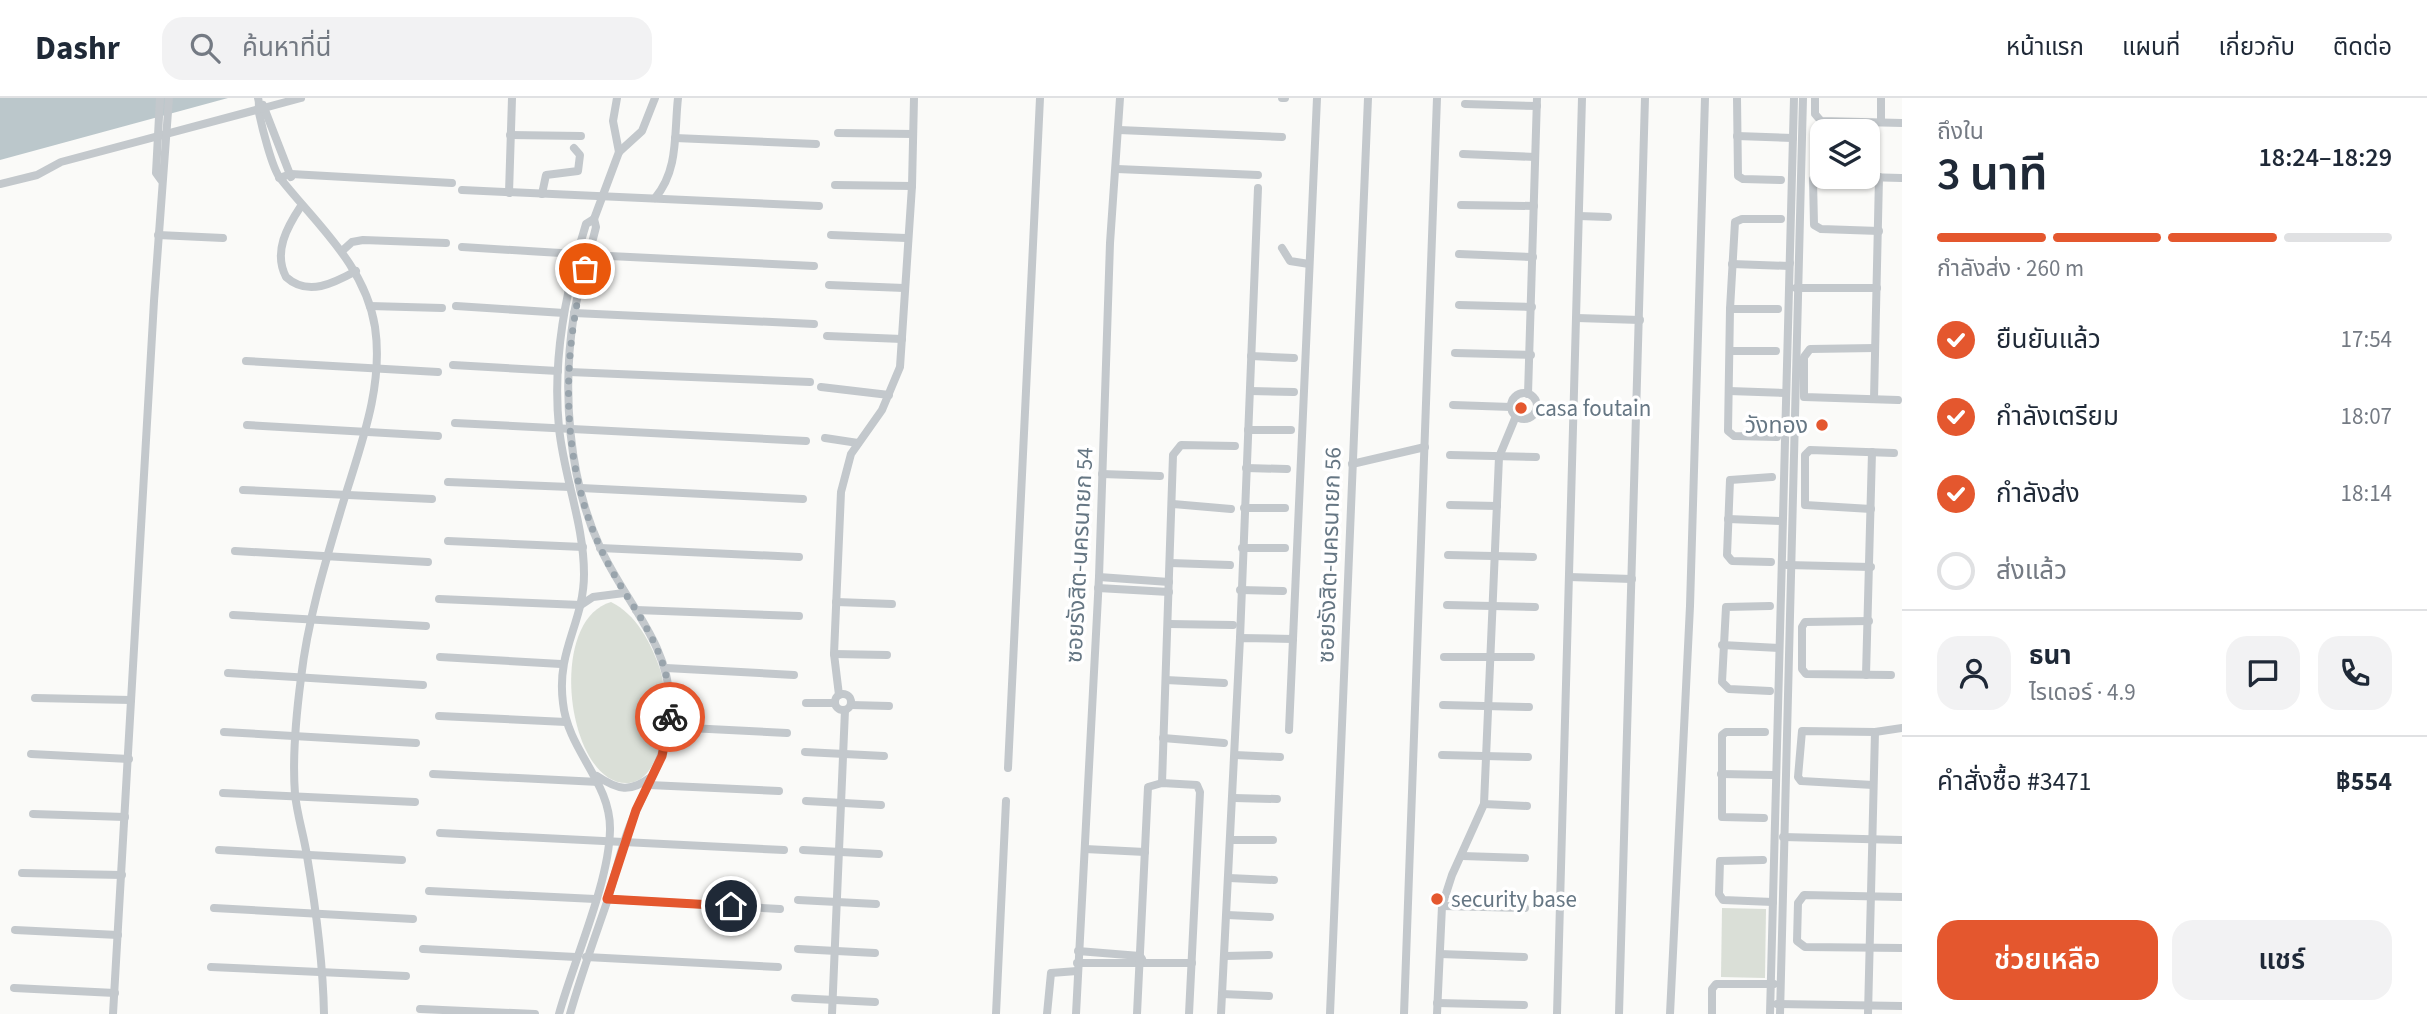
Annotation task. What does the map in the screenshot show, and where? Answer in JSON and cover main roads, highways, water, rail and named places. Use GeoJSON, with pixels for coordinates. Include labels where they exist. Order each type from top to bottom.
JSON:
{"type":"FeatureCollection","features":[{"type":"Feature","properties":{"kind":"place","name":"casa foutain"},"geometry":{"type":"Point","coordinates":[1521,408]}},
{"type":"Feature","properties":{"kind":"place","name":"วังทอง"},"geometry":{"type":"Point","coordinates":[1822,425]}},
{"type":"Feature","properties":{"kind":"place","name":"security base"},"geometry":{"type":"Point","coordinates":[1437,899]}}]}
